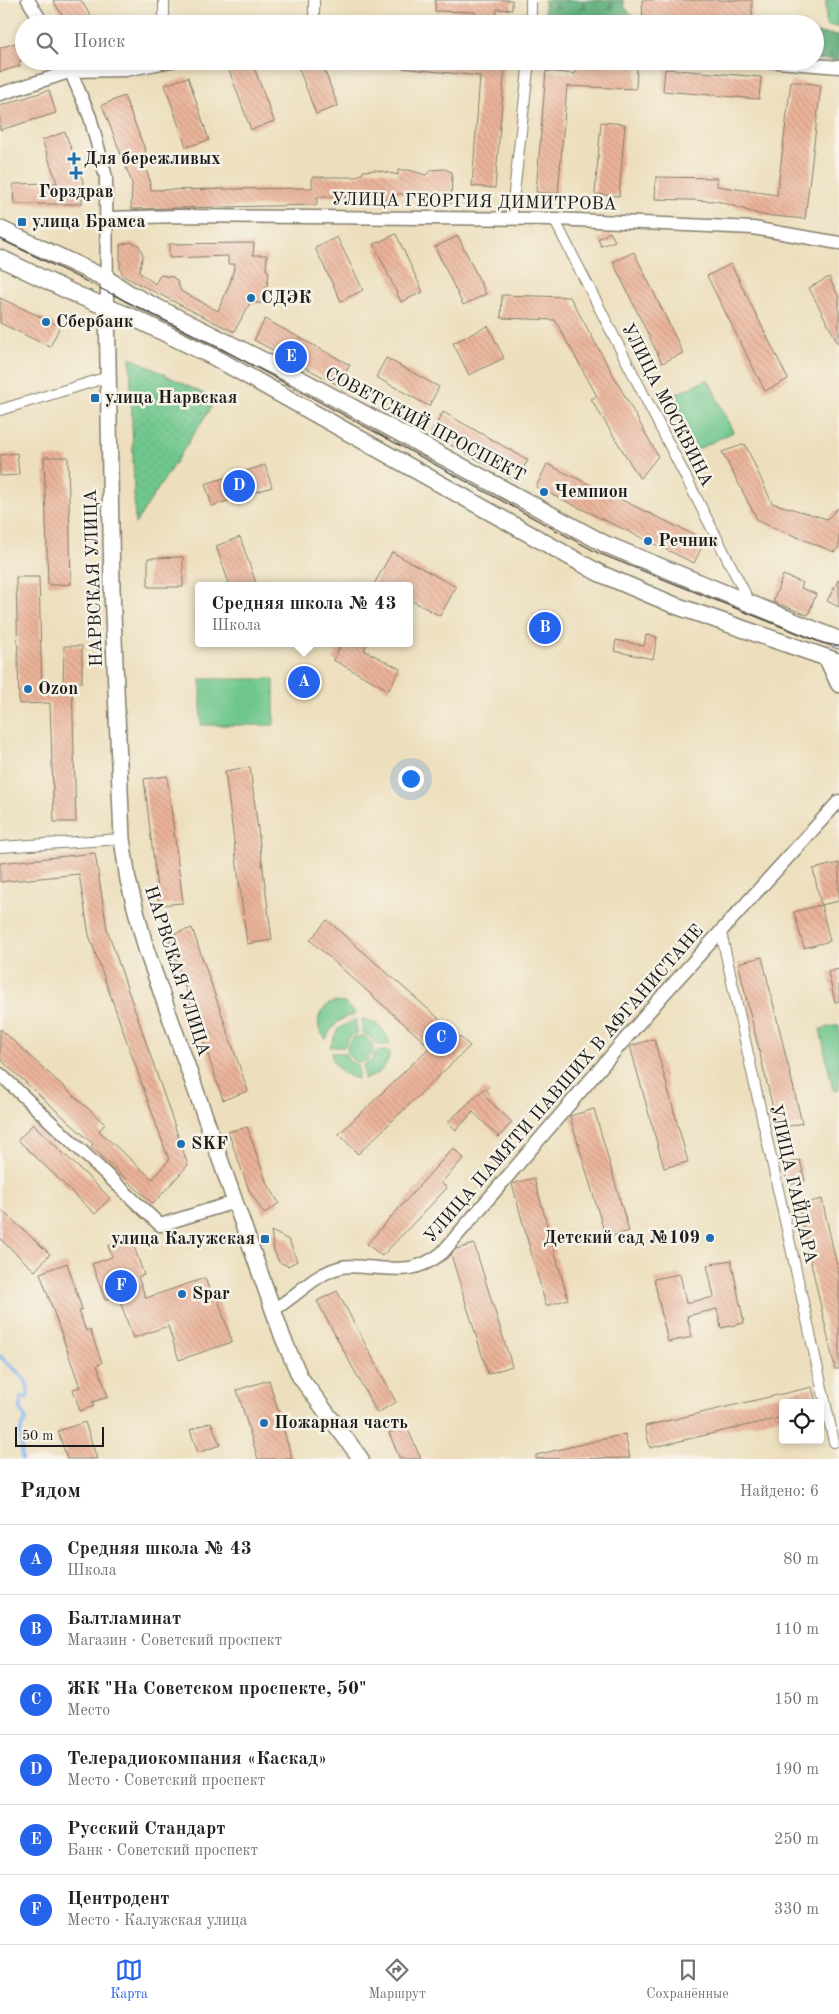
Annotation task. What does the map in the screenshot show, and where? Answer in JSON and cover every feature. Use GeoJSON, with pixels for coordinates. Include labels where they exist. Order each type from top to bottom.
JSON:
{"type":"FeatureCollection","features":[{"type":"Feature","properties":{"kind":"main road","name":"СОВЕТСКИЙ ПРОСПЕКТ"},"geometry":{"type":"LineString","coordinates":[[0,229],[107,279],[130,294],[296,378],[605,544],[752,606],[839,640]]}},
{"type":"Feature","properties":{"kind":"main road"},"geometry":{"type":"LineString","coordinates":[[0,258],[77,295],[108,306],[224,362],[599,573],[674,605],[833,660],[839,684]]}},
{"type":"Feature","properties":{"kind":"main road","name":"НАРВСКАЯ УЛИЦА"},"geometry":{"type":"LineString","coordinates":[[108,306],[113,597],[122,839],[128,880],[146,950],[273,1310],[300,1377],[360,1459]]}},
{"type":"Feature","properties":{"kind":"street"},"geometry":{"type":"LineString","coordinates":[[28,0],[37,15]]}},
{"type":"Feature","properties":{"kind":"street"},"geometry":{"type":"LineString","coordinates":[[164,0],[164,15]]}},
{"type":"Feature","properties":{"kind":"street"},"geometry":{"type":"LineString","coordinates":[[314,0],[314,15]]}},
{"type":"Feature","properties":{"kind":"street"},"geometry":{"type":"LineString","coordinates":[[531,0],[531,15]]}},
{"type":"Feature","properties":{"kind":"street"},"geometry":{"type":"LineString","coordinates":[[824,66],[839,67]]}},
{"type":"Feature","properties":{"kind":"street"},"geometry":{"type":"LineString","coordinates":[[0,94],[59,70]]}},
{"type":"Feature","properties":{"kind":"street"},"geometry":{"type":"LineString","coordinates":[[70,70],[102,155],[106,177],[108,306]]}},
{"type":"Feature","properties":{"kind":"street"},"geometry":{"type":"LineString","coordinates":[[511,219],[528,70]]}},
{"type":"Feature","properties":{"kind":"street","name":"УЛИЦА ГЕОРГИЯ ДИМИТРОВА"},"geometry":{"type":"LineString","coordinates":[[108,218],[180,216],[554,219],[753,228],[839,244]]}},
{"type":"Feature","properties":{"kind":"street","name":"УЛИЦА МОСКВИНА"},"geometry":{"type":"LineString","coordinates":[[554,219],[752,606]]}},
{"type":"Feature","properties":{"kind":"street"},"geometry":{"type":"LineString","coordinates":[[0,410],[108,377]]}},
{"type":"Feature","properties":{"kind":"street","name":"УЛИЦА ПАМЯТИ ПАВШИХ В АФГАНИСТАНЕ"},"geometry":{"type":"LineString","coordinates":[[273,1310],[318,1277],[344,1266],[406,1270],[419,1268],[442,1253],[664,995],[839,801]]}},
{"type":"Feature","properties":{"kind":"street"},"geometry":{"type":"LineString","coordinates":[[0,847],[122,839]]}},
{"type":"Feature","properties":{"kind":"street","name":"УЛИЦА ГАЙДАРА"},"geometry":{"type":"LineString","coordinates":[[721,932],[834,1442]]}},
{"type":"Feature","properties":{"kind":"street"},"geometry":{"type":"LineString","coordinates":[[0,1074],[160,1225],[235,1202]]}},
{"type":"Feature","properties":{"kind":"green space"},"geometry":{"type":"Polygon","coordinates":[[[544,0],[623,0],[625,7],[632,15],[545,15],[544,0]]]}},
{"type":"Feature","properties":{"kind":"green space"},"geometry":{"type":"Polygon","coordinates":[[[826,0],[839,0],[839,26],[826,26],[826,0]]]}},
{"type":"Feature","properties":{"kind":"green space"},"geometry":{"type":"Polygon","coordinates":[[[824,34],[839,35],[839,61],[824,60],[824,34]]]}},
{"type":"Feature","properties":{"kind":"green space"},"geometry":{"type":"Polygon","coordinates":[[[130,357],[216,400],[135,524],[130,357]]]}},
{"type":"Feature","properties":{"kind":"green space"},"geometry":{"type":"Polygon","coordinates":[[[708,379],[733,432],[694,451],[669,397],[708,379]]]}},
{"type":"Feature","properties":{"kind":"green space"},"geometry":{"type":"Polygon","coordinates":[[[201,679],[274,679],[274,725],[201,725],[201,679]]]}},
{"type":"Feature","properties":{"kind":"green space"},"geometry":{"type":"Polygon","coordinates":[[[334,1002],[345,1003],[356,1014],[338,1022],[326,1039],[319,1029],[319,1018],[324,1008],[334,1002]]]}},
{"type":"Feature","properties":{"kind":"green space"},"geometry":{"type":"Polygon","coordinates":[[[356,1019],[357,1033],[348,1038],[344,1047],[330,1047],[338,1029],[356,1019]]]}},
{"type":"Feature","properties":{"kind":"green space"},"geometry":{"type":"Polygon","coordinates":[[[362,1019],[381,1027],[390,1045],[376,1045],[371,1037],[362,1033],[362,1019]]]}},
{"type":"Feature","properties":{"kind":"green space"},"geometry":{"type":"Polygon","coordinates":[[[839,1025],[839,1089],[833,1090],[820,1029],[839,1025]]]}},
{"type":"Feature","properties":{"kind":"green space"},"geometry":{"type":"Polygon","coordinates":[[[360,1036],[369,1040],[373,1049],[369,1058],[360,1062],[351,1058],[347,1049],[351,1040],[360,1036]]]}},
{"type":"Feature","properties":{"kind":"green space"},"geometry":{"type":"Polygon","coordinates":[[[376,1051],[390,1051],[385,1066],[378,1073],[364,1079],[363,1065],[372,1060],[376,1051]]]}},
{"type":"Feature","properties":{"kind":"green space"},"geometry":{"type":"Polygon","coordinates":[[[331,1053],[344,1053],[349,1061],[358,1065],[358,1079],[348,1076],[340,1070],[334,1063],[331,1053]]]}},
{"type":"Feature","properties":{"kind":"building"},"geometry":{"type":"Polygon","coordinates":[[[53,0],[81,0],[90,15],[62,15],[53,0]]]}},
{"type":"Feature","properties":{"kind":"building"},"geometry":{"type":"Polygon","coordinates":[[[435,0],[512,0],[512,10],[497,9],[497,15],[475,15],[475,12],[435,11],[435,0]]]}},
{"type":"Feature","properties":{"kind":"building"},"geometry":{"type":"Polygon","coordinates":[[[642,0],[752,0],[752,15],[643,15],[642,0]]]}},
{"type":"Feature","properties":{"kind":"building"},"geometry":{"type":"Polygon","coordinates":[[[15,43],[15,68],[0,72],[0,48],[15,43]]]}},
{"type":"Feature","properties":{"kind":"building"},"geometry":{"type":"Polygon","coordinates":[[[229,70],[255,70],[274,121],[251,130],[229,70]]]}},
{"type":"Feature","properties":{"kind":"building"},"geometry":{"type":"Polygon","coordinates":[[[299,70],[324,70],[338,106],[316,114],[299,70]]]}},
{"type":"Feature","properties":{"kind":"building"},"geometry":{"type":"Polygon","coordinates":[[[420,70],[505,70],[495,188],[472,186],[480,76],[420,70]]]}},
{"type":"Feature","properties":{"kind":"building"},"geometry":{"type":"Polygon","coordinates":[[[575,70],[637,70],[636,89],[567,86],[558,194],[536,192],[546,71],[575,74],[575,70]]]}},
{"type":"Feature","properties":{"kind":"building"},"geometry":{"type":"Polygon","coordinates":[[[665,70],[761,77],[759,99],[663,91],[665,70]]]}},
{"type":"Feature","properties":{"kind":"building"},"geometry":{"type":"Polygon","coordinates":[[[188,77],[209,140],[186,147],[165,85],[188,77]]]}},
{"type":"Feature","properties":{"kind":"building"},"geometry":{"type":"Polygon","coordinates":[[[791,81],[821,85],[805,219],[762,215],[717,201],[655,199],[656,177],[717,178],[717,186],[777,195],[791,81]]]}},
{"type":"Feature","properties":{"kind":"building"},"geometry":{"type":"Polygon","coordinates":[[[49,90],[56,113],[0,130],[0,106],[49,90]]]}},
{"type":"Feature","properties":{"kind":"building"},"geometry":{"type":"Polygon","coordinates":[[[124,96],[146,152],[141,154],[151,190],[312,188],[312,177],[355,177],[363,173],[363,171],[376,170],[398,175],[398,170],[409,170],[426,175],[432,170],[444,169],[452,172],[451,204],[444,194],[434,194],[426,200],[423,196],[420,199],[417,196],[413,199],[410,194],[398,194],[392,200],[390,197],[385,200],[384,197],[380,200],[376,194],[363,195],[359,200],[356,197],[317,197],[317,205],[131,209],[132,183],[102,105],[124,96]]]}},
{"type":"Feature","properties":{"kind":"building"},"geometry":{"type":"Polygon","coordinates":[[[601,122],[625,124],[619,196],[595,194],[601,122]]]}},
{"type":"Feature","properties":{"kind":"building"},"geometry":{"type":"Polygon","coordinates":[[[65,132],[83,181],[82,204],[14,204],[13,184],[57,183],[42,140],[65,132]]]}},
{"type":"Feature","properties":{"kind":"building"},"geometry":{"type":"Polygon","coordinates":[[[610,232],[615,241],[601,246],[598,239],[610,232]]]}},
{"type":"Feature","properties":{"kind":"building"},"geometry":{"type":"Polygon","coordinates":[[[396,234],[423,292],[401,302],[374,244],[396,234]]]}},
{"type":"Feature","properties":{"kind":"building"},"geometry":{"type":"Polygon","coordinates":[[[458,236],[486,294],[463,305],[435,247],[458,236]]]}},
{"type":"Feature","properties":{"kind":"building"},"geometry":{"type":"Polygon","coordinates":[[[337,237],[363,290],[341,301],[315,248],[337,237]]]}},
{"type":"Feature","properties":{"kind":"building"},"geometry":{"type":"Polygon","coordinates":[[[130,242],[139,245],[143,255],[139,272],[155,284],[160,275],[173,277],[181,291],[218,311],[230,283],[235,264],[228,264],[228,256],[169,258],[169,244],[254,243],[253,255],[267,255],[266,270],[269,272],[267,287],[265,286],[267,298],[263,296],[262,303],[250,303],[234,332],[123,276],[120,269],[120,245],[130,242]]]}},
{"type":"Feature","properties":{"kind":"building"},"geometry":{"type":"Polygon","coordinates":[[[634,252],[683,353],[662,363],[613,262],[634,252]]]}},
{"type":"Feature","properties":{"kind":"building"},"geometry":{"type":"Polygon","coordinates":[[[731,264],[788,379],[765,391],[707,276],[731,264]]]}},
{"type":"Feature","properties":{"kind":"building"},"geometry":{"type":"Polygon","coordinates":[[[829,277],[839,297],[839,345],[809,288],[829,277]]]}},
{"type":"Feature","properties":{"kind":"building"},"geometry":{"type":"Polygon","coordinates":[[[502,295],[570,297],[658,456],[640,479],[591,399],[597,396],[555,320],[501,318],[502,295]]]}},
{"type":"Feature","properties":{"kind":"building"},"geometry":{"type":"Polygon","coordinates":[[[0,298],[60,326],[50,347],[0,323],[0,298]]]}},
{"type":"Feature","properties":{"kind":"building"},"geometry":{"type":"Polygon","coordinates":[[[265,319],[350,365],[338,385],[254,340],[265,319]]]}},
{"type":"Feature","properties":{"kind":"building"},"geometry":{"type":"Polygon","coordinates":[[[488,326],[504,358],[469,375],[453,343],[488,326]]]}},
{"type":"Feature","properties":{"kind":"building"},"geometry":{"type":"Polygon","coordinates":[[[386,358],[439,387],[429,406],[376,377],[386,358]]]}},
{"type":"Feature","properties":{"kind":"building"},"geometry":{"type":"Polygon","coordinates":[[[443,412],[528,460],[516,481],[431,434],[443,412]]]}},
{"type":"Feature","properties":{"kind":"building"},"geometry":{"type":"Polygon","coordinates":[[[745,444],[772,503],[827,519],[839,507],[839,547],[834,552],[758,521],[722,452],[745,444]]]}},
{"type":"Feature","properties":{"kind":"building"},"geometry":{"type":"Polygon","coordinates":[[[17,453],[19,475],[0,476],[0,455],[17,453]]]}},
{"type":"Feature","properties":{"kind":"building"},"geometry":{"type":"Polygon","coordinates":[[[44,457],[68,457],[71,584],[48,585],[44,457]]]}},
{"type":"Feature","properties":{"kind":"building"},"geometry":{"type":"Polygon","coordinates":[[[547,464],[705,540],[694,563],[536,487],[547,464]]]}},
{"type":"Feature","properties":{"kind":"building"},"geometry":{"type":"Polygon","coordinates":[[[265,465],[272,487],[212,506],[205,484],[265,465]]]}},
{"type":"Feature","properties":{"kind":"building"},"geometry":{"type":"Polygon","coordinates":[[[240,537],[256,582],[229,582],[216,546],[240,537]]]}},
{"type":"Feature","properties":{"kind":"building"},"geometry":{"type":"Polygon","coordinates":[[[392,552],[456,587],[440,616],[413,601],[413,582],[375,582],[392,552]]]}},
{"type":"Feature","properties":{"kind":"building"},"geometry":{"type":"Polygon","coordinates":[[[183,557],[183,587],[148,587],[148,558],[183,557]]]}},
{"type":"Feature","properties":{"kind":"building"},"geometry":{"type":"Polygon","coordinates":[[[783,575],[803,583],[801,588],[816,594],[808,615],[773,602],[783,575]]]}},
{"type":"Feature","properties":{"kind":"building"},"geometry":{"type":"Polygon","coordinates":[[[16,577],[39,577],[42,694],[63,694],[64,646],[82,646],[82,682],[72,682],[76,822],[54,822],[50,703],[19,704],[16,577]]]}},
{"type":"Feature","properties":{"kind":"building"},"geometry":{"type":"Polygon","coordinates":[[[839,579],[839,607],[827,601],[839,579]]]}},
{"type":"Feature","properties":{"kind":"building"},"geometry":{"type":"Polygon","coordinates":[[[646,635],[657,637],[653,659],[614,651],[616,640],[644,646],[646,635]]]}},
{"type":"Feature","properties":{"kind":"building"},"geometry":{"type":"Polygon","coordinates":[[[340,647],[366,647],[364,650],[400,669],[389,690],[333,660],[340,647]]]}},
{"type":"Feature","properties":{"kind":"building"},"geometry":{"type":"Polygon","coordinates":[[[250,767],[272,940],[247,944],[225,771],[250,767]]]}},
{"type":"Feature","properties":{"kind":"building"},"geometry":{"type":"Polygon","coordinates":[[[167,776],[183,903],[159,905],[144,779],[167,776]]]}},
{"type":"Feature","properties":{"kind":"building"},"geometry":{"type":"Polygon","coordinates":[[[95,853],[107,929],[188,1165],[153,1204],[91,1147],[93,1144],[0,1059],[0,1029],[105,1124],[99,1131],[152,1179],[169,1160],[89,935],[79,874],[0,882],[0,863],[95,853]]]}},
{"type":"Feature","properties":{"kind":"building"},"geometry":{"type":"Polygon","coordinates":[[[839,863],[839,901],[821,905],[813,869],[839,863]]]}},
{"type":"Feature","properties":{"kind":"building"},"geometry":{"type":"Polygon","coordinates":[[[821,905],[830,941],[804,948],[794,912],[821,905]]]}},
{"type":"Feature","properties":{"kind":"building"},"geometry":{"type":"Polygon","coordinates":[[[327,920],[470,1046],[358,1154],[339,1134],[430,1047],[310,940],[327,920]]]}},
{"type":"Feature","properties":{"kind":"building"},"geometry":{"type":"Polygon","coordinates":[[[192,928],[248,1091],[223,1100],[168,936],[192,928]]]}},
{"type":"Feature","properties":{"kind":"building"},"geometry":{"type":"Polygon","coordinates":[[[762,957],[802,1123],[778,1129],[738,963],[762,957]]]}},
{"type":"Feature","properties":{"kind":"building"},"geometry":{"type":"Polygon","coordinates":[[[839,969],[839,1001],[835,1002],[828,972],[839,969]]]}},
{"type":"Feature","properties":{"kind":"building"},"geometry":{"type":"Polygon","coordinates":[[[654,1039],[688,1162],[664,1168],[630,1046],[654,1039]]]}},
{"type":"Feature","properties":{"kind":"building"},"geometry":{"type":"Polygon","coordinates":[[[485,1088],[490,1094],[486,1098],[512,1122],[499,1137],[473,1112],[456,1130],[448,1122],[485,1088]]]}},
{"type":"Feature","properties":{"kind":"building"},"geometry":{"type":"Polygon","coordinates":[[[594,1109],[629,1231],[606,1238],[570,1116],[594,1109]]]}},
{"type":"Feature","properties":{"kind":"building"},"geometry":{"type":"Polygon","coordinates":[[[33,1124],[110,1198],[95,1214],[18,1140],[33,1124]]]}},
{"type":"Feature","properties":{"kind":"building"},"geometry":{"type":"Polygon","coordinates":[[[247,1127],[266,1181],[279,1203],[264,1214],[249,1190],[228,1132],[247,1127]]]}},
{"type":"Feature","properties":{"kind":"building"},"geometry":{"type":"Polygon","coordinates":[[[453,1148],[464,1158],[441,1183],[447,1188],[382,1256],[367,1244],[453,1148]]]}},
{"type":"Feature","properties":{"kind":"building"},"geometry":{"type":"Polygon","coordinates":[[[800,1160],[805,1181],[788,1185],[783,1164],[800,1160]]]}},
{"type":"Feature","properties":{"kind":"building"},"geometry":{"type":"Polygon","coordinates":[[[534,1178],[568,1299],[546,1306],[512,1184],[534,1178]]]}},
{"type":"Feature","properties":{"kind":"building"},"geometry":{"type":"Polygon","coordinates":[[[822,1199],[839,1275],[839,1369],[835,1369],[798,1205],[822,1199]]]}},
{"type":"Feature","properties":{"kind":"building"},"geometry":{"type":"Polygon","coordinates":[[[0,1209],[50,1254],[35,1271],[0,1239],[0,1209]]]}},
{"type":"Feature","properties":{"kind":"building"},"geometry":{"type":"Polygon","coordinates":[[[271,1231],[289,1240],[297,1261],[288,1266],[279,1262],[274,1251],[271,1231]]]}},
{"type":"Feature","properties":{"kind":"building"},"geometry":{"type":"Polygon","coordinates":[[[131,1238],[144,1275],[138,1277],[146,1298],[205,1278],[210,1292],[215,1290],[232,1342],[179,1360],[168,1326],[133,1338],[118,1295],[105,1300],[92,1264],[112,1257],[108,1246],[131,1238]]]}},
{"type":"Feature","properties":{"kind":"building"},"geometry":{"type":"Polygon","coordinates":[[[474,1244],[512,1366],[488,1374],[451,1255],[456,1249],[474,1244]]]}},
{"type":"Feature","properties":{"kind":"building"},"geometry":{"type":"Polygon","coordinates":[[[731,1260],[744,1323],[721,1328],[717,1309],[687,1316],[692,1337],[668,1342],[654,1279],[680,1274],[686,1303],[714,1297],[707,1265],[731,1260]]]}},
{"type":"Feature","properties":{"kind":"building"},"geometry":{"type":"Polygon","coordinates":[[[67,1263],[82,1309],[79,1311],[86,1331],[90,1329],[102,1363],[97,1365],[108,1397],[92,1402],[94,1406],[80,1411],[73,1389],[80,1387],[40,1273],[67,1263]]]}},
{"type":"Feature","properties":{"kind":"building"},"geometry":{"type":"Polygon","coordinates":[[[337,1291],[396,1402],[377,1413],[317,1301],[337,1291]]]}},
{"type":"Feature","properties":{"kind":"building","name":"Пожарная часть"},"geometry":{"type":"Polygon","coordinates":[[[269,1380],[292,1459],[258,1459],[237,1390],[269,1380]]]}},
{"type":"Feature","properties":{"kind":"building"},"geometry":{"type":"Polygon","coordinates":[[[812,1387],[815,1399],[779,1399],[779,1418],[650,1448],[645,1426],[812,1387]]]}},
{"type":"Feature","properties":{"kind":"building"},"geometry":{"type":"Polygon","coordinates":[[[85,1422],[97,1459],[67,1459],[58,1431],[85,1422]]]}},
{"type":"Feature","properties":{"kind":"building"},"geometry":{"type":"Polygon","coordinates":[[[211,1422],[220,1445],[198,1453],[190,1430],[211,1422]]]}},
{"type":"Feature","properties":{"kind":"building"},"geometry":{"type":"Polygon","coordinates":[[[406,1425],[421,1459],[400,1459],[389,1433],[406,1425]]]}},
{"type":"Feature","properties":{"kind":"building"},"geometry":{"type":"Polygon","coordinates":[[[625,1434],[630,1458],[536,1459],[536,1455],[625,1434]]]}},
{"type":"Feature","properties":{"kind":"waterway"},"geometry":{"type":"LineString","coordinates":[[0,1356],[20,1374],[27,1385],[27,1398],[21,1397],[21,1411],[26,1419],[21,1429],[22,1459]]}},
{"type":"Feature","properties":{"kind":"tram line"},"geometry":{"type":"LineString","coordinates":[[0,239],[211,343],[598,553],[822,643],[839,646]]}},
{"type":"Feature","properties":{"kind":"place","name":"Для бережливых"},"geometry":{"type":"Point","coordinates":[74,159]}},
{"type":"Feature","properties":{"kind":"place","name":"Горздрав"},"geometry":{"type":"Point","coordinates":[76,173]}},
{"type":"Feature","properties":{"kind":"place","name":"улица Брамса"},"geometry":{"type":"Point","coordinates":[22,222]}},
{"type":"Feature","properties":{"kind":"place","name":"СДЭК"},"geometry":{"type":"Point","coordinates":[251,298]}},
{"type":"Feature","properties":{"kind":"place","name":"Сбербанк"},"geometry":{"type":"Point","coordinates":[46,322]}},
{"type":"Feature","properties":{"kind":"place","name":"Русский Стандарт"},"geometry":{"type":"Point","coordinates":[291,357]}},
{"type":"Feature","properties":{"kind":"place","name":"улица Нарвская"},"geometry":{"type":"Point","coordinates":[95,398]}},
{"type":"Feature","properties":{"kind":"place","name":"Телерадиокомпания «Каскад»"},"geometry":{"type":"Point","coordinates":[239,486]}},
{"type":"Feature","properties":{"kind":"place","name":"Чемпион"},"geometry":{"type":"Point","coordinates":[544,492]}},
{"type":"Feature","properties":{"kind":"place","name":"Речник"},"geometry":{"type":"Point","coordinates":[648,541]}},
{"type":"Feature","properties":{"kind":"place","name":"Балтламинат"},"geometry":{"type":"Point","coordinates":[545,628]}},
{"type":"Feature","properties":{"kind":"place","name":"Средняя школа № 43"},"geometry":{"type":"Point","coordinates":[304,682]}},
{"type":"Feature","properties":{"kind":"place","name":"Ozon"},"geometry":{"type":"Point","coordinates":[28,689]}},
{"type":"Feature","properties":{"kind":"place","name":"ЖК \"На Советском проспекте, 50\""},"geometry":{"type":"Point","coordinates":[441,1038]}},
{"type":"Feature","properties":{"kind":"place","name":"SKF"},"geometry":{"type":"Point","coordinates":[181,1144]}},
{"type":"Feature","properties":{"kind":"place","name":"Детский сад №109"},"geometry":{"type":"Point","coordinates":[710,1238]}},
{"type":"Feature","properties":{"kind":"place","name":"улица Калужская"},"geometry":{"type":"Point","coordinates":[265,1239]}},
{"type":"Feature","properties":{"kind":"place","name":"Центродент"},"geometry":{"type":"Point","coordinates":[121,1286]}},
{"type":"Feature","properties":{"kind":"place","name":"Spar"},"geometry":{"type":"Point","coordinates":[182,1294]}},
{"type":"Feature","properties":{"kind":"place","name":"Пожарная часть"},"geometry":{"type":"Point","coordinates":[264,1423]}}]}
